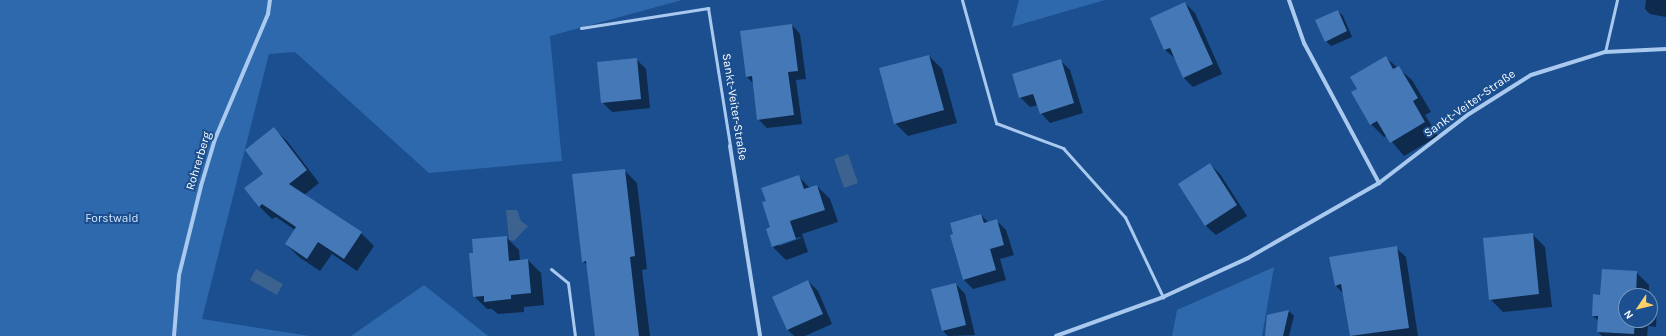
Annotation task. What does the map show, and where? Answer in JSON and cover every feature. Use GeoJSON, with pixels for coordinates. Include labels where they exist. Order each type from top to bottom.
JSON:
{"type":"FeatureCollection","features":[{"type":"Feature","properties":{"kind":"street","name":"Rohrerberg"},"geometry":{"type":"LineString","coordinates":[[174,336],[179,275],[203,179],[215,139],[268,14],[270,0]]}},
{"type":"Feature","properties":{"kind":"street"},"geometry":{"type":"LineString","coordinates":[[1289,0],[1304,43],[1379,183]]}},
{"type":"Feature","properties":{"kind":"street","name":"Sankt-Veiter-Straße"},"geometry":{"type":"LineString","coordinates":[[1056,336],[1163,297],[1248,258],[1379,183],[1469,114],[1531,75],[1605,52],[1666,49]]}},
{"type":"Feature","properties":{"kind":"street","name":"Sankt-Veiter-Straße"},"geometry":{"type":"LineString","coordinates":[[730,146],[760,336]]}},
{"type":"Feature","properties":{"kind":"lane"},"geometry":{"type":"LineString","coordinates":[[962,0],[996,123],[1063,148],[1125,217],[1163,297]]}},
{"type":"Feature","properties":{"kind":"lane"},"geometry":{"type":"LineString","coordinates":[[1605,52],[1617,0]]}},
{"type":"Feature","properties":{"kind":"lane","name":"Sankt-Veiter-Straße"},"geometry":{"type":"LineString","coordinates":[[581,28],[708,8],[730,146]]}},
{"type":"Feature","properties":{"kind":"lane"},"geometry":{"type":"LineString","coordinates":[[551,269],[568,283],[575,336]]}},
{"type":"Feature","properties":{"kind":"green space","name":"Forstwald"},"geometry":{"type":"Polygon","coordinates":[[[0,0],[682,0],[550,36],[562,161],[429,173],[295,52],[269,54],[202,319],[310,336],[0,336],[0,0]]]}},
{"type":"Feature","properties":{"kind":"green space"},"geometry":{"type":"Polygon","coordinates":[[[1019,0],[1105,0],[1012,27],[1019,0]]]}},
{"type":"Feature","properties":{"kind":"green space"},"geometry":{"type":"Polygon","coordinates":[[[1274,267],[1262,336],[1172,336],[1177,310],[1274,267]]]}},
{"type":"Feature","properties":{"kind":"green space"},"geometry":{"type":"Polygon","coordinates":[[[424,285],[488,336],[351,336],[424,285]]]}},
{"type":"Feature","properties":{"kind":"shaded area"},"geometry":{"type":"Polygon","coordinates":[[[848,154],[858,183],[844,188],[834,159],[848,154]]]}},
{"type":"Feature","properties":{"kind":"shaded area"},"geometry":{"type":"Polygon","coordinates":[[[506,210],[517,210],[521,221],[528,226],[514,241],[509,240],[506,210]]]}},
{"type":"Feature","properties":{"kind":"shaded area"},"geometry":{"type":"Polygon","coordinates":[[[256,269],[283,284],[277,295],[250,280],[256,269]]]}},
{"type":"Feature","properties":{"kind":"building"},"geometry":{"type":"Polygon","coordinates":[[[1185,2],[1213,64],[1183,78],[1170,48],[1164,50],[1150,18],[1185,2]]]}},
{"type":"Feature","properties":{"kind":"building"},"geometry":{"type":"Polygon","coordinates":[[[1338,10],[1347,31],[1325,42],[1315,20],[1338,10]]]}},
{"type":"Feature","properties":{"kind":"building"},"geometry":{"type":"Polygon","coordinates":[[[792,24],[798,71],[788,72],[794,115],[757,120],[752,76],[746,77],[740,31],[792,24]]]}},
{"type":"Feature","properties":{"kind":"building"},"geometry":{"type":"Polygon","coordinates":[[[929,55],[944,110],[894,124],[879,68],[929,55]]]}},
{"type":"Feature","properties":{"kind":"building"},"geometry":{"type":"Polygon","coordinates":[[[1386,56],[1393,69],[1399,66],[1418,98],[1413,101],[1425,122],[1390,143],[1377,121],[1370,125],[1351,92],[1357,89],[1350,77],[1386,56]]]}},
{"type":"Feature","properties":{"kind":"building"},"geometry":{"type":"Polygon","coordinates":[[[637,58],[641,99],[601,103],[597,62],[637,58]]]}},
{"type":"Feature","properties":{"kind":"building"},"geometry":{"type":"Polygon","coordinates":[[[1061,59],[1074,103],[1040,114],[1033,94],[1019,98],[1012,74],[1061,59]]]}},
{"type":"Feature","properties":{"kind":"building"},"geometry":{"type":"Polygon","coordinates":[[[274,127],[307,170],[289,184],[362,232],[344,259],[318,242],[307,259],[285,244],[296,227],[262,204],[259,207],[244,188],[263,174],[245,150],[274,127]]]}},
{"type":"Feature","properties":{"kind":"building"},"geometry":{"type":"Polygon","coordinates":[[[1210,163],[1237,205],[1205,226],[1178,184],[1210,163]]]}},
{"type":"Feature","properties":{"kind":"building"},"geometry":{"type":"Polygon","coordinates":[[[625,169],[635,256],[630,257],[639,336],[595,336],[586,261],[582,262],[572,174],[625,169]]]}},
{"type":"Feature","properties":{"kind":"building"},"geometry":{"type":"Polygon","coordinates":[[[799,175],[804,189],[817,185],[825,210],[790,221],[796,239],[772,247],[766,229],[770,227],[762,202],[766,201],[761,188],[799,175]]]}},
{"type":"Feature","properties":{"kind":"building"},"geometry":{"type":"Polygon","coordinates":[[[981,214],[984,223],[997,219],[1004,245],[990,249],[996,270],[963,280],[950,235],[953,234],[950,223],[981,214]]]}},
{"type":"Feature","properties":{"kind":"building"},"geometry":{"type":"Polygon","coordinates":[[[1533,233],[1539,294],[1489,300],[1483,238],[1533,233]]]}},
{"type":"Feature","properties":{"kind":"building"},"geometry":{"type":"Polygon","coordinates":[[[507,236],[509,261],[528,259],[531,293],[511,295],[511,299],[484,302],[484,296],[473,297],[469,253],[473,253],[472,239],[507,236]]]}},
{"type":"Feature","properties":{"kind":"building"},"geometry":{"type":"Polygon","coordinates":[[[1397,246],[1409,328],[1350,336],[1341,284],[1335,286],[1329,257],[1397,246]]]}},
{"type":"Feature","properties":{"kind":"building"},"geometry":{"type":"Polygon","coordinates":[[[1602,269],[1637,271],[1636,288],[1618,288],[1618,328],[1634,328],[1634,334],[1597,332],[1598,316],[1592,316],[1593,294],[1600,295],[1602,269]]]}},
{"type":"Feature","properties":{"kind":"building"},"geometry":{"type":"Polygon","coordinates":[[[808,280],[823,314],[787,330],[772,297],[808,280]]]}},
{"type":"Feature","properties":{"kind":"building"},"geometry":{"type":"Polygon","coordinates":[[[956,283],[966,325],[942,331],[931,289],[956,283]]]}},
{"type":"Feature","properties":{"kind":"building"},"geometry":{"type":"Polygon","coordinates":[[[1289,310],[1283,336],[1265,336],[1267,315],[1289,310]]]}}]}
